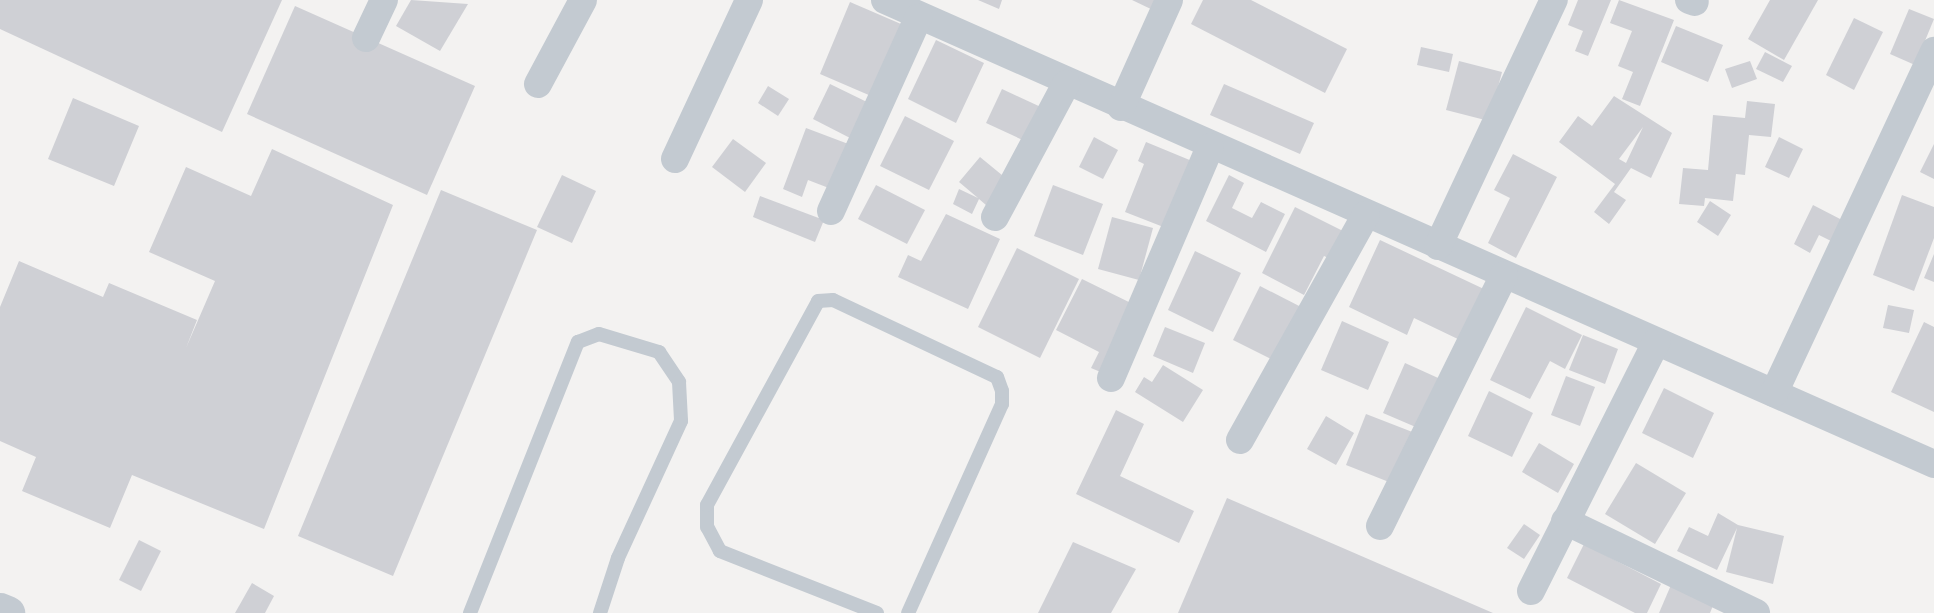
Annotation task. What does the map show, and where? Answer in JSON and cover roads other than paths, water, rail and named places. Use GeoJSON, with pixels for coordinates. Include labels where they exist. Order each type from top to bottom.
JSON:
{"type":"FeatureCollection","features":[{"type":"Feature","properties":{"kind":"street"},"geometry":{"type":"LineString","coordinates":[[366,38],[384,0]]}},
{"type":"Feature","properties":{"kind":"street"},"geometry":{"type":"LineString","coordinates":[[538,84],[583,0]]}},
{"type":"Feature","properties":{"kind":"street"},"geometry":{"type":"LineString","coordinates":[[675,159],[749,0]]}},
{"type":"Feature","properties":{"kind":"street"},"geometry":{"type":"LineString","coordinates":[[885,0],[918,18],[1066,84],[1934,464]]}},
{"type":"Feature","properties":{"kind":"street"},"geometry":{"type":"LineString","coordinates":[[1121,107],[1169,0]]}},
{"type":"Feature","properties":{"kind":"street"},"geometry":{"type":"LineString","coordinates":[[1438,246],[1555,0]]}},
{"type":"Feature","properties":{"kind":"street"},"geometry":{"type":"LineString","coordinates":[[831,211],[918,18]]}},
{"type":"Feature","properties":{"kind":"street"},"geometry":{"type":"LineString","coordinates":[[1774,393],[1934,51]]}},
{"type":"Feature","properties":{"kind":"street"},"geometry":{"type":"LineString","coordinates":[[995,218],[1066,84]]}},
{"type":"Feature","properties":{"kind":"street"},"geometry":{"type":"LineString","coordinates":[[1111,377],[1210,147]]}},
{"type":"Feature","properties":{"kind":"street"},"geometry":{"type":"LineString","coordinates":[[1240,440],[1366,215]]}},
{"type":"Feature","properties":{"kind":"street"},"geometry":{"type":"LineString","coordinates":[[1380,526],[1504,275]]}},
{"type":"Feature","properties":{"kind":"street"},"geometry":{"type":"LineString","coordinates":[[1531,591],[1656,342]]}},
{"type":"Feature","properties":{"kind":"street"},"geometry":{"type":"LineString","coordinates":[[1565,521],[1756,613]]}},
{"type":"Feature","properties":{"kind":"street"},"geometry":{"type":"LineString","coordinates":[[0,610],[7,613]]}},
{"type":"Feature","properties":{"kind":"lane"},"geometry":{"type":"LineString","coordinates":[[877,613],[720,551],[707,527],[707,505],[818,301],[833,300],[997,377],[1002,391],[1002,404],[908,613]]}},
{"type":"Feature","properties":{"kind":"lane"},"geometry":{"type":"LineString","coordinates":[[470,613],[578,342],[599,334],[659,352],[679,382],[681,421],[618,558],[600,613]]}}]}
